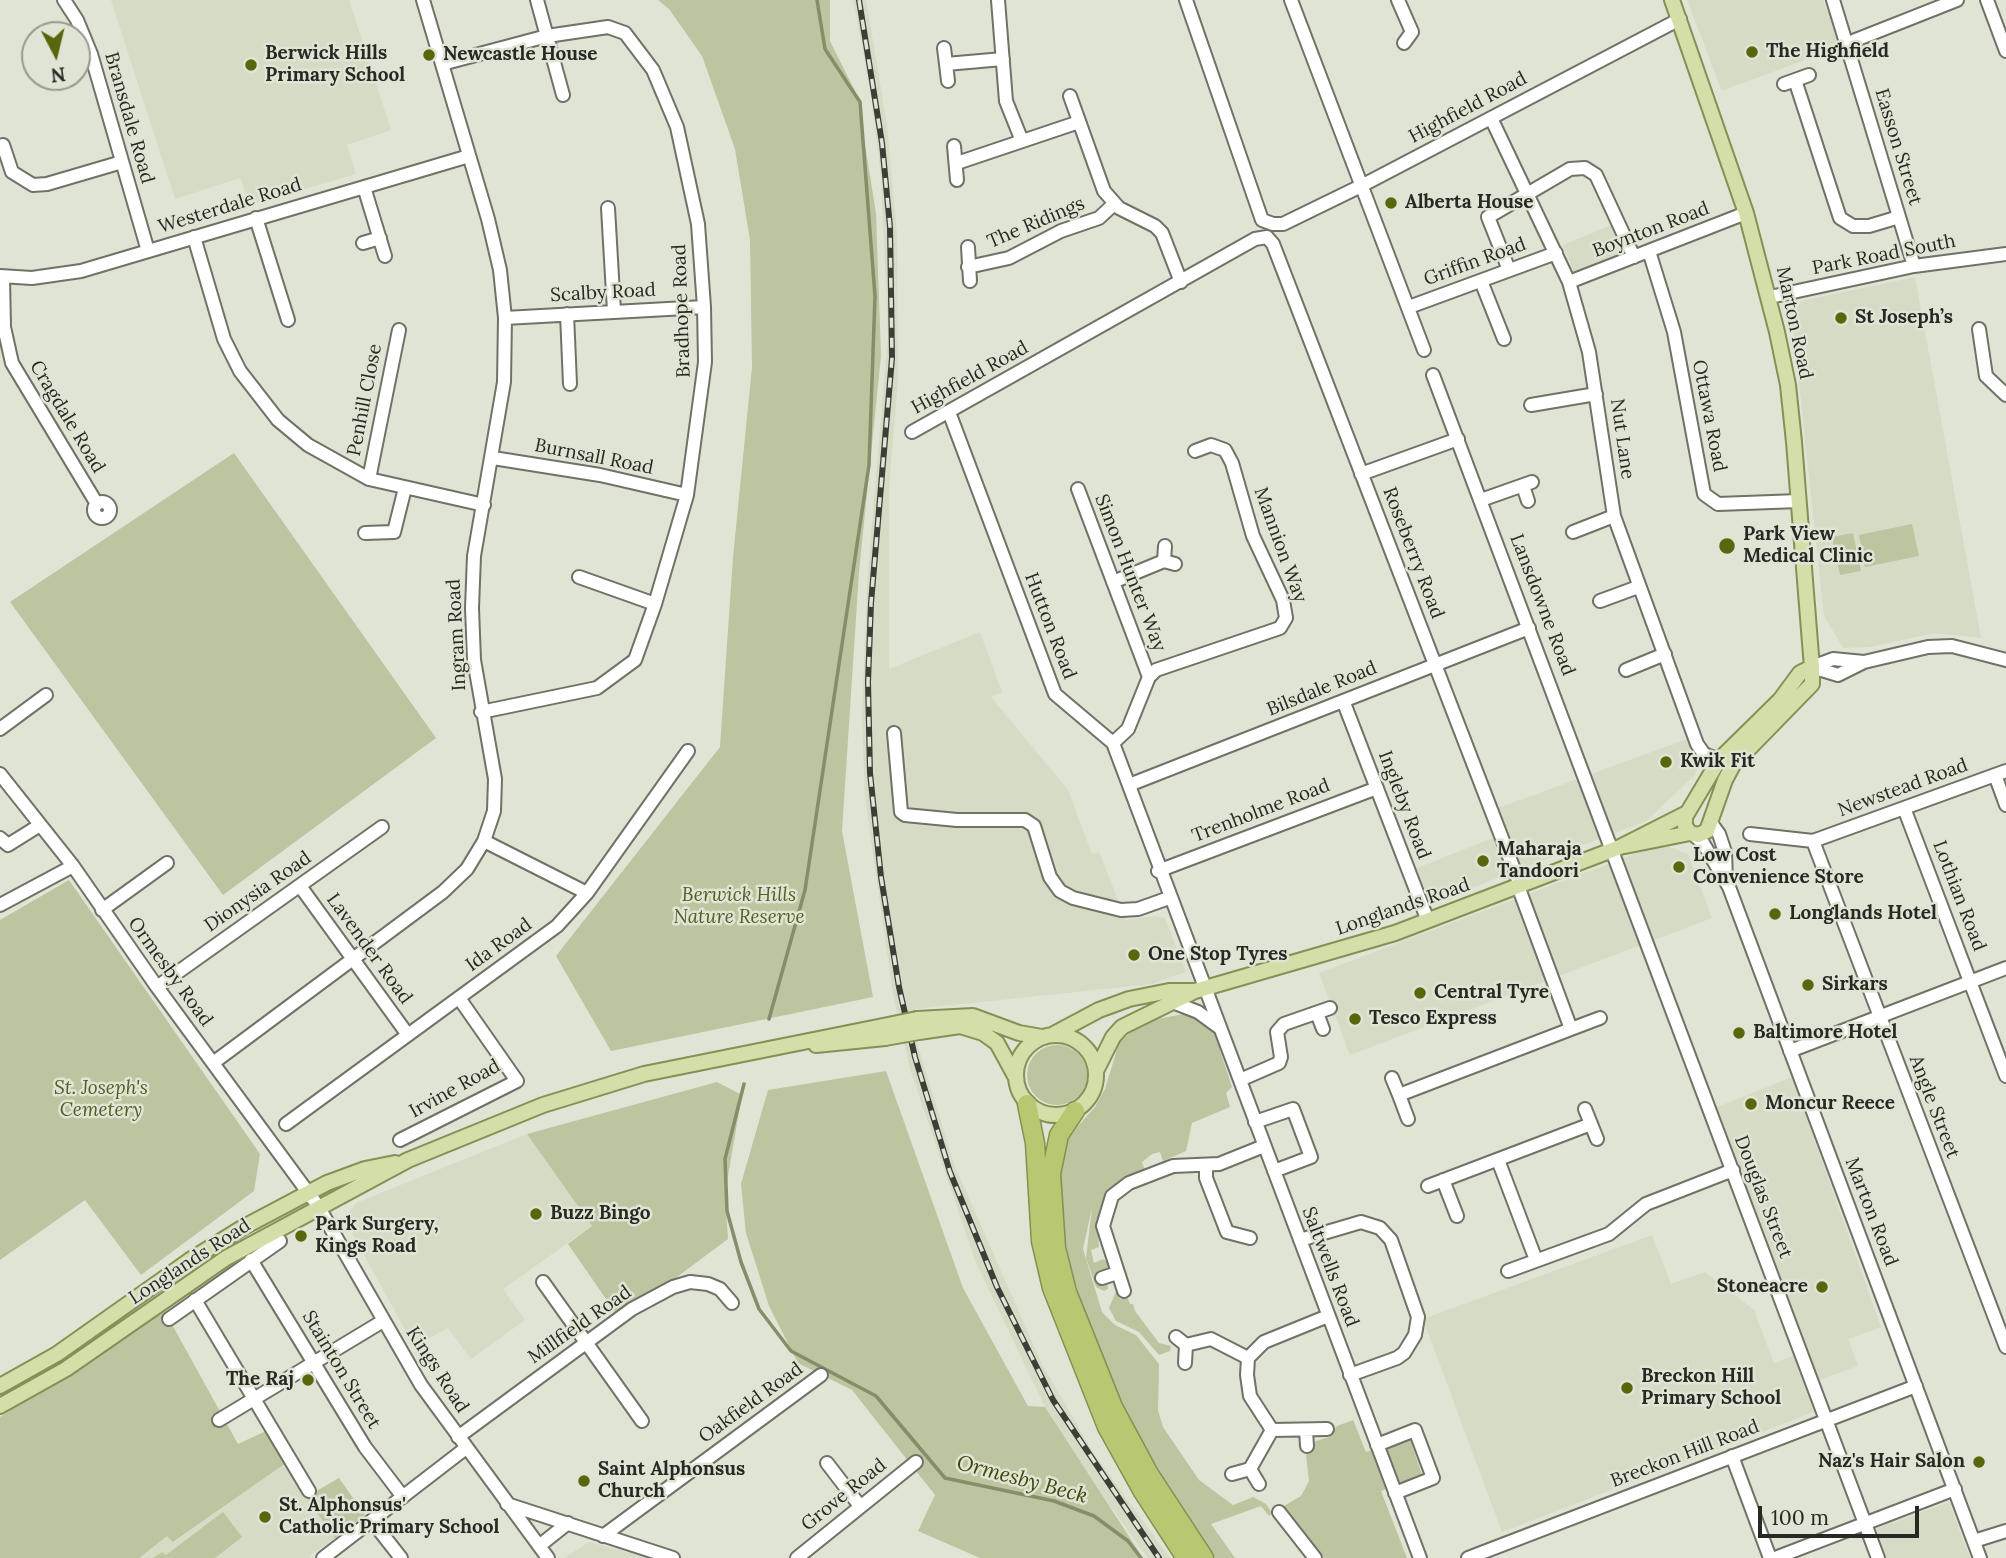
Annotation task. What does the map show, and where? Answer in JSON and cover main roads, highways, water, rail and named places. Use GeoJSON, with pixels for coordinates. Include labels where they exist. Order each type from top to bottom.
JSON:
{"type":"FeatureCollection","features":[{"type":"Feature","properties":{"kind":"highway"},"geometry":{"type":"LineString","coordinates":[[1027,1104],[1035,1143],[1041,1241],[1052,1288],[1107,1427],[1142,1490],[1186,1558]]}},
{"type":"Feature","properties":{"kind":"highway"},"geometry":{"type":"LineString","coordinates":[[1075,1111],[1059,1135],[1051,1174],[1056,1248],[1067,1292],[1113,1407],[1149,1474],[1204,1558]]}},
{"type":"Feature","properties":{"kind":"main road","name":"Marton Road"},"geometry":{"type":"LineString","coordinates":[[1672,0],[1746,213],[1770,298],[1788,385],[1812,667],[1812,684],[1801,698],[1733,765],[1711,821]]}},
{"type":"Feature","properties":{"kind":"main road"},"geometry":{"type":"LineString","coordinates":[[1688,812],[1695,795],[1719,760],[1780,700],[1800,673],[1812,667]]}},
{"type":"Feature","properties":{"kind":"main road"},"geometry":{"type":"LineString","coordinates":[[1688,812],[1702,809],[1711,821],[1703,834],[1692,834]]}},
{"type":"Feature","properties":{"kind":"main road","name":"Marton Road"},"geometry":{"type":"LineString","coordinates":[[1688,812],[1684,821],[1692,834]]}},
{"type":"Feature","properties":{"kind":"main road","name":"Longlands Road"},"geometry":{"type":"LineString","coordinates":[[1075,1111],[1092,1095],[1096,1071],[1113,1037],[1122,1027],[1200,990],[1428,920],[1519,886],[1616,848],[1688,812]]}},
{"type":"Feature","properties":{"kind":"main road","name":"Longlands Road"},"geometry":{"type":"LineString","coordinates":[[1616,848],[1692,834]]}},
{"type":"Feature","properties":{"kind":"main road","name":"Longlands Road"},"geometry":{"type":"LineString","coordinates":[[1015,1078],[1022,1053],[1047,1036],[1099,1010],[1129,999],[1170,991],[1200,990]]}},
{"type":"Feature","properties":{"kind":"main road","name":"Longlands Road"},"geometry":{"type":"LineString","coordinates":[[0,1406],[66,1368],[226,1258],[318,1206],[408,1160],[542,1105],[644,1074],[790,1046],[833,1045],[884,1032],[973,1016],[1019,1033],[1068,1037],[1082,1044],[1092,1056],[1096,1071]]}},
{"type":"Feature","properties":{"kind":"main road","name":"Longlands Road"},"geometry":{"type":"LineString","coordinates":[[918,1026],[960,1026],[982,1033],[997,1043],[1027,1104]]}},
{"type":"Feature","properties":{"kind":"main road"},"geometry":{"type":"LineString","coordinates":[[1027,1104],[1049,1115],[1075,1111]]}},
{"type":"Feature","properties":{"kind":"main road","name":"Longlands Road"},"geometry":{"type":"LineString","coordinates":[[0,1386],[58,1354],[190,1259],[308,1193],[365,1169],[408,1160]]}},
{"type":"Feature","properties":{"kind":"waterway"},"geometry":{"type":"LineString","coordinates":[[769,1019],[805,890],[869,465],[875,296],[860,102],[825,49],[817,0]]}},
{"type":"Feature","properties":{"kind":"waterway","name":"Ormesby Beck"},"geometry":{"type":"LineString","coordinates":[[744,1084],[725,1159],[727,1211],[741,1262],[759,1309],[791,1351],[876,1396],[945,1478],[1054,1501],[1094,1516],[1128,1541],[1141,1558]]}},
{"type":"Feature","properties":{"kind":"railway"},"geometry":{"type":"LineString","coordinates":[[859,0],[882,143],[890,227],[892,358],[871,603],[868,682],[870,773],[881,877],[899,987],[915,1057],[950,1172],[997,1287],[1053,1400],[1159,1558]]}},
{"type":"Feature","properties":{"kind":"place","name":"The Highfield"},"geometry":{"type":"Point","coordinates":[1752,52]}},
{"type":"Feature","properties":{"kind":"place","name":"Newcastle House"},"geometry":{"type":"Point","coordinates":[429,55]}},
{"type":"Feature","properties":{"kind":"place","name":"Berwick Hills Primary School"},"geometry":{"type":"Point","coordinates":[251,65]}},
{"type":"Feature","properties":{"kind":"place","name":"Alberta House"},"geometry":{"type":"Point","coordinates":[1391,203]}},
{"type":"Feature","properties":{"kind":"place","name":"St Joseph’s"},"geometry":{"type":"Point","coordinates":[1841,318]}},
{"type":"Feature","properties":{"kind":"place","name":"Park View Medical Clinic"},"geometry":{"type":"Point","coordinates":[1727,546]}},
{"type":"Feature","properties":{"kind":"place","name":"Kwik Fit"},"geometry":{"type":"Point","coordinates":[1666,762]}},
{"type":"Feature","properties":{"kind":"place","name":"Maharaja Tandoori"},"geometry":{"type":"Point","coordinates":[1483,861]}},
{"type":"Feature","properties":{"kind":"place","name":"Low Cost Convenience Store"},"geometry":{"type":"Point","coordinates":[1679,867]}},
{"type":"Feature","properties":{"kind":"place","name":"Longlands Hotel"},"geometry":{"type":"Point","coordinates":[1775,914]}},
{"type":"Feature","properties":{"kind":"place","name":"One Stop Tyres"},"geometry":{"type":"Point","coordinates":[1134,955]}},
{"type":"Feature","properties":{"kind":"place","name":"Sirkars"},"geometry":{"type":"Point","coordinates":[1808,985]}},
{"type":"Feature","properties":{"kind":"place","name":"Central Tyre"},"geometry":{"type":"Point","coordinates":[1420,993]}},
{"type":"Feature","properties":{"kind":"place","name":"Tesco Express"},"geometry":{"type":"Point","coordinates":[1355,1019]}},
{"type":"Feature","properties":{"kind":"place","name":"Baltimore Hotel"},"geometry":{"type":"Point","coordinates":[1739,1033]}},
{"type":"Feature","properties":{"kind":"place","name":"Moncur Reece"},"geometry":{"type":"Point","coordinates":[1751,1104]}},
{"type":"Feature","properties":{"kind":"place","name":"Buzz Bingo"},"geometry":{"type":"Point","coordinates":[536,1214]}},
{"type":"Feature","properties":{"kind":"place","name":"Park Surgery, Kings Road"},"geometry":{"type":"Point","coordinates":[301,1236]}},
{"type":"Feature","properties":{"kind":"place","name":"Stoneacre"},"geometry":{"type":"Point","coordinates":[1822,1287]}},
{"type":"Feature","properties":{"kind":"place","name":"The Raj"},"geometry":{"type":"Point","coordinates":[308,1380]}},
{"type":"Feature","properties":{"kind":"place","name":"Breckon Hill Primary School"},"geometry":{"type":"Point","coordinates":[1627,1388]}},
{"type":"Feature","properties":{"kind":"place","name":"Naz's Hair Salon"},"geometry":{"type":"Point","coordinates":[1979,1462]}},
{"type":"Feature","properties":{"kind":"place","name":"Saint Alphonsus Church"},"geometry":{"type":"Point","coordinates":[584,1481]}},
{"type":"Feature","properties":{"kind":"place","name":"St. Alphonsus' Catholic Primary School"},"geometry":{"type":"Point","coordinates":[265,1517]}},
{"type":"Feature","properties":{"kind":"park label","name":"Berwick Hills Nature Reserve"},"geometry":{"type":"Point","coordinates":[739,907]}},
{"type":"Feature","properties":{"kind":"park label","name":"St. Joseph's Cemetery"},"geometry":{"type":"Point","coordinates":[101,1100]}}]}
